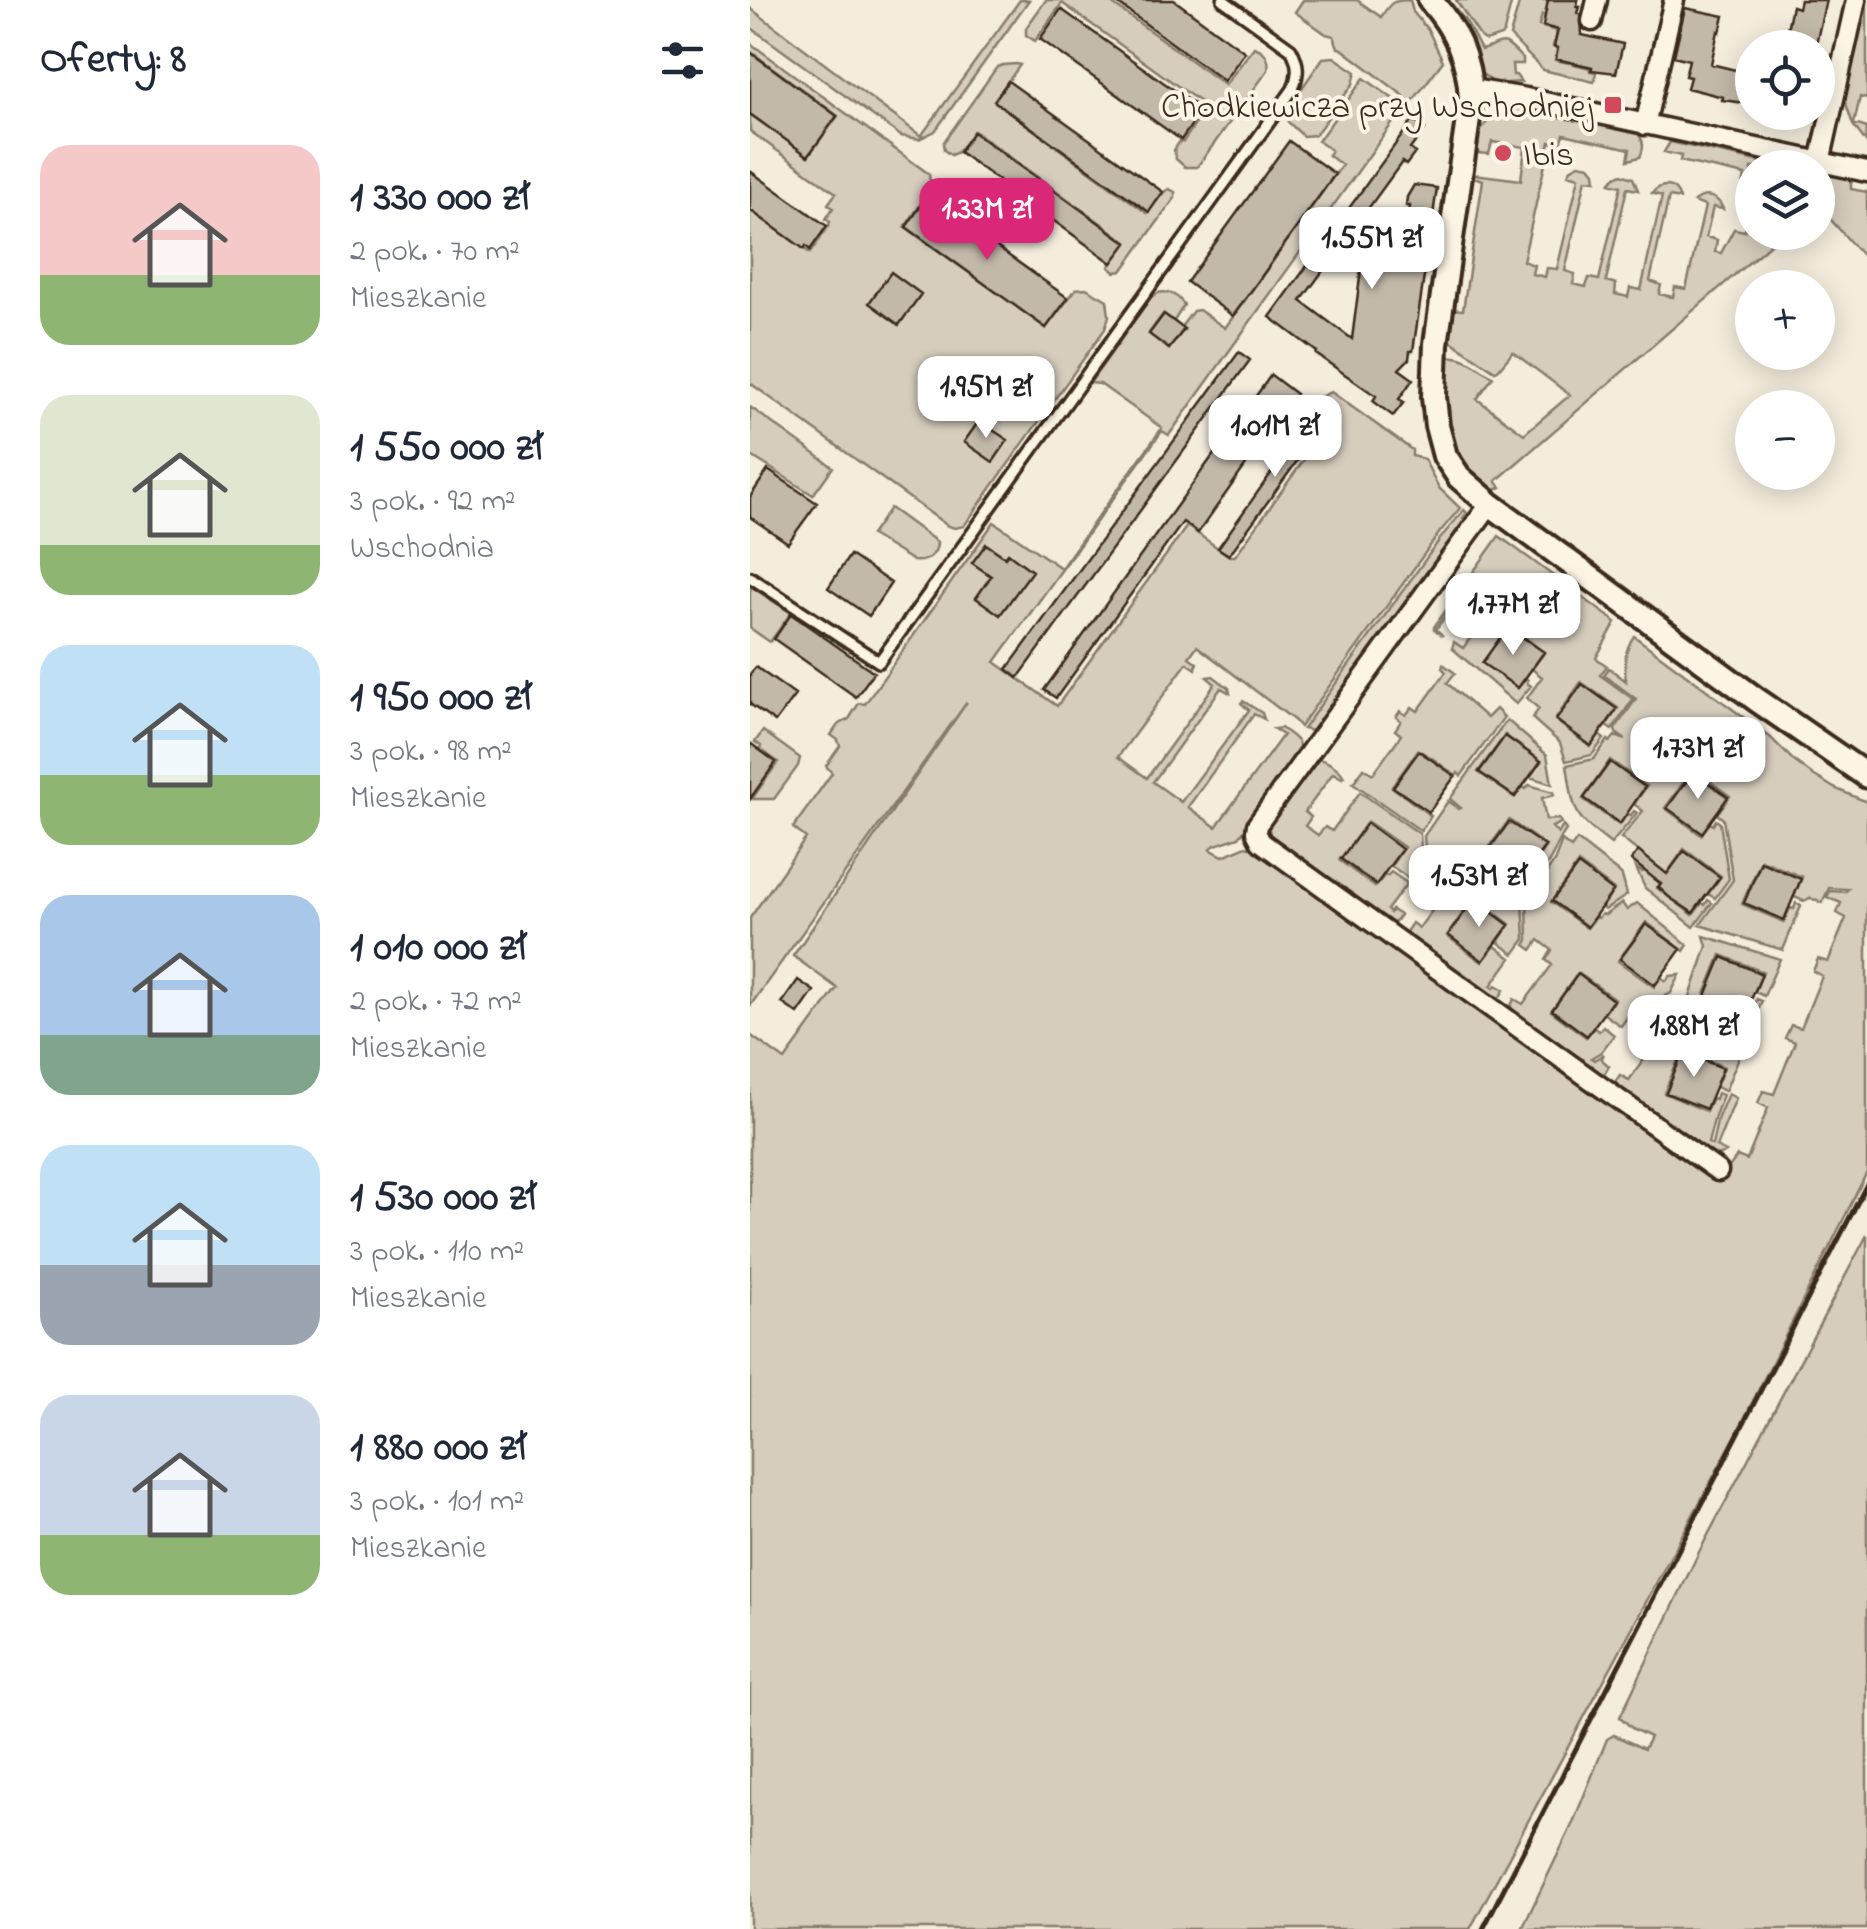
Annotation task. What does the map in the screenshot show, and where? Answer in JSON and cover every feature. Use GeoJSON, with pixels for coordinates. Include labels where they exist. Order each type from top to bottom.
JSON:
{"type":"FeatureCollection","features":[{"type":"Feature","properties":{"kind":"street"},"geometry":{"type":"LineString","coordinates":[[1430,0],[1460,43],[1471,88],[1470,119],[1436,344],[1436,426],[1445,456],[1458,477],[1490,504],[1867,776]]}},
{"type":"Feature","properties":{"kind":"street"},"geometry":{"type":"LineString","coordinates":[[1592,21],[1597,0]]}},
{"type":"Feature","properties":{"kind":"street"},"geometry":{"type":"LineString","coordinates":[[1645,125],[1674,0]]}},
{"type":"Feature","properties":{"kind":"street"},"geometry":{"type":"LineString","coordinates":[[1823,150],[1856,0]]}},
{"type":"Feature","properties":{"kind":"street"},"geometry":{"type":"LineString","coordinates":[[1471,88],[1763,150]]}},
{"type":"Feature","properties":{"kind":"street"},"geometry":{"type":"LineString","coordinates":[[1835,165],[1867,172]]}},
{"type":"Feature","properties":{"kind":"street"},"geometry":{"type":"LineString","coordinates":[[1490,504],[1257,825],[1256,832],[1262,842],[1718,1171]]}},
{"type":"Feature","properties":{"kind":"lane"},"geometry":{"type":"LineString","coordinates":[[750,577],[879,662],[1293,89],[1298,74],[1291,49],[1223,0]]}},
{"type":"Feature","properties":{"kind":"shaded area"},"geometry":{"type":"Polygon","coordinates":[[[1020,0],[1029,0],[935,131],[919,139],[901,136],[750,27],[750,8],[921,136],[1020,0]]]}},
{"type":"Feature","properties":{"kind":"shaded area"},"geometry":{"type":"Polygon","coordinates":[[[1046,0],[1107,0],[1225,85],[1254,47],[1266,56],[1268,70],[1197,167],[1185,167],[1176,159],[1174,150],[1207,107],[1062,3],[1035,41],[1026,35],[1026,28],[1046,0]]]}},
{"type":"Feature","properties":{"kind":"shaded area"},"geometry":{"type":"Polygon","coordinates":[[[1303,0],[1357,0],[1381,17],[1392,3],[1410,0],[1413,12],[1428,30],[1443,61],[1412,102],[1409,100],[1169,435],[1162,431],[995,662],[1057,706],[1187,526],[1229,556],[1235,556],[1336,415],[1315,399],[1331,392],[1412,450],[1412,456],[1424,459],[1439,488],[1460,508],[1300,727],[1197,646],[1189,657],[1197,663],[1196,669],[1187,663],[1118,757],[1147,778],[1215,684],[1207,677],[1213,676],[1230,693],[1221,688],[1153,782],[1181,802],[1249,710],[1243,701],[1262,713],[1264,719],[1254,714],[1188,807],[1216,827],[1283,735],[1274,729],[1281,728],[1292,736],[1299,751],[1239,837],[1210,849],[1223,856],[1246,846],[1256,849],[1719,1182],[1737,1156],[1747,1160],[1768,1108],[1758,1103],[1763,1091],[1774,1094],[1795,1042],[1785,1038],[1791,1025],[1801,1028],[1822,976],[1813,971],[1818,959],[1828,962],[1846,918],[1837,913],[1841,903],[1827,897],[1830,891],[1848,889],[1829,888],[1822,903],[1810,898],[1804,901],[1794,897],[1802,877],[1761,860],[1742,904],[1784,922],[1790,908],[1794,909],[1796,903],[1801,906],[1783,950],[1700,925],[1733,880],[1723,819],[1717,814],[1730,796],[1693,769],[1665,808],[1701,835],[1710,823],[1720,823],[1729,879],[1715,898],[1708,894],[1721,876],[1684,849],[1657,888],[1693,915],[1702,903],[1712,903],[1694,927],[1645,888],[1636,868],[1642,872],[1650,861],[1621,838],[1643,811],[1634,804],[1647,786],[1610,760],[1583,799],[1619,825],[1627,814],[1637,813],[1611,844],[1582,819],[1574,804],[1567,765],[1594,759],[1615,736],[1626,740],[1615,729],[1636,699],[1604,675],[1609,668],[1626,681],[1626,658],[1634,636],[1770,737],[1813,775],[1867,802],[1867,1172],[1736,1435],[1470,1929],[750,1929],[750,1035],[785,1060],[837,988],[793,956],[967,702],[750,1006],[750,918],[806,838],[793,828],[832,773],[826,766],[840,746],[831,735],[849,719],[859,703],[865,704],[994,522],[1061,568],[1162,428],[1100,384],[1090,383],[1151,297],[1169,293],[1184,305],[1174,321],[1163,314],[1149,333],[1169,349],[1193,311],[1199,310],[1225,328],[1342,165],[1318,141],[1364,78],[1399,103],[1404,96],[1338,48],[1334,36],[1295,12],[1303,0]]]}},
{"type":"Feature","properties":{"kind":"shaded area"},"geometry":{"type":"Polygon","coordinates":[[[1443,0],[1449,0],[1467,23],[1481,50],[1504,43],[1523,59],[1523,64],[1512,64],[1513,75],[1521,82],[1508,83],[1506,87],[1482,74],[1443,0]]]}},
{"type":"Feature","properties":{"kind":"shaded area"},"geometry":{"type":"Polygon","coordinates":[[[1456,0],[1512,0],[1504,32],[1486,41],[1481,38],[1456,0]]]}},
{"type":"Feature","properties":{"kind":"shaded area"},"geometry":{"type":"Polygon","coordinates":[[[1520,0],[1552,3],[1549,17],[1542,15],[1539,26],[1556,31],[1555,60],[1574,61],[1590,68],[1596,72],[1594,82],[1543,70],[1510,36],[1520,0]]]}},
{"type":"Feature","properties":{"kind":"shaded area"},"geometry":{"type":"Polygon","coordinates":[[[1867,1],[1867,99],[1860,97],[1854,124],[1867,128],[1866,142],[1853,125],[1842,92],[1862,3],[1867,1]]]}},
{"type":"Feature","properties":{"kind":"shaded area"},"geometry":{"type":"Polygon","coordinates":[[[750,43],[929,174],[931,189],[905,227],[1046,328],[1076,289],[1086,288],[1107,300],[1109,316],[1105,329],[964,526],[948,526],[750,383],[750,210],[810,253],[828,227],[830,222],[826,219],[833,208],[828,204],[836,193],[750,131],[750,114],[808,156],[838,116],[750,51],[750,43]]]}},
{"type":"Feature","properties":{"kind":"shaded area"},"geometry":{"type":"Polygon","coordinates":[[[1334,57],[1356,72],[1353,84],[1315,135],[1303,136],[1288,122],[1290,105],[1323,58],[1334,57]]]}},
{"type":"Feature","properties":{"kind":"shaded area"},"geometry":{"type":"Polygon","coordinates":[[[1020,65],[994,101],[1147,213],[1164,192],[1175,192],[1175,198],[1122,271],[1115,272],[1109,267],[1127,242],[974,131],[958,152],[951,155],[944,150],[943,143],[997,67],[1020,65]]]}},
{"type":"Feature","properties":{"kind":"shaded area"},"geometry":{"type":"Polygon","coordinates":[[[1512,103],[1632,129],[1643,145],[1640,157],[1628,160],[1630,149],[1564,134],[1561,144],[1550,142],[1523,261],[1534,265],[1532,274],[1545,277],[1547,268],[1557,269],[1579,177],[1568,174],[1579,164],[1590,166],[1596,180],[1586,179],[1565,271],[1575,274],[1573,284],[1586,287],[1589,278],[1599,280],[1621,186],[1610,183],[1622,174],[1633,178],[1638,190],[1627,188],[1606,281],[1616,284],[1615,294],[1628,297],[1630,288],[1641,290],[1662,196],[1652,193],[1660,187],[1672,188],[1680,199],[1669,197],[1650,281],[1661,285],[1659,294],[1673,297],[1675,287],[1686,289],[1705,206],[1694,202],[1702,197],[1718,201],[1723,209],[1713,207],[1706,237],[1717,240],[1715,252],[1721,253],[1734,229],[1735,250],[1763,250],[1735,270],[1735,274],[1496,481],[1501,487],[1491,492],[1464,471],[1446,433],[1444,358],[1463,359],[1493,377],[1477,399],[1524,434],[1570,395],[1513,352],[1495,371],[1448,339],[1450,309],[1463,310],[1483,180],[1473,177],[1474,174],[1521,180],[1525,147],[1492,142],[1489,154],[1477,153],[1480,130],[1502,106],[1511,107],[1512,103]]]}},
{"type":"Feature","properties":{"kind":"shaded area"},"geometry":{"type":"Polygon","coordinates":[[[1670,142],[1735,156],[1735,173],[1680,161],[1681,156],[1664,152],[1670,142]]]}},
{"type":"Feature","properties":{"kind":"shaded area"},"geometry":{"type":"Polygon","coordinates":[[[1835,172],[1845,174],[1851,189],[1867,192],[1867,261],[1835,224],[1835,172]]]}},
{"type":"Feature","properties":{"kind":"shaded area"},"geometry":{"type":"Polygon","coordinates":[[[750,407],[833,467],[813,495],[750,455],[750,407]]]}},
{"type":"Feature","properties":{"kind":"shaded area"},"geometry":{"type":"Polygon","coordinates":[[[890,508],[937,542],[930,557],[913,561],[871,535],[890,508]]]}},
{"type":"Feature","properties":{"kind":"shaded area"},"geometry":{"type":"Polygon","coordinates":[[[1464,510],[1467,513],[1463,518],[1467,521],[1317,729],[1303,729],[1443,535],[1464,510]]]}},
{"type":"Feature","properties":{"kind":"shaded area"},"geometry":{"type":"Polygon","coordinates":[[[1499,536],[1616,622],[1596,658],[1607,666],[1600,675],[1633,699],[1612,730],[1606,726],[1618,708],[1581,682],[1555,720],[1590,747],[1599,735],[1604,739],[1592,755],[1566,761],[1560,743],[1532,718],[1539,709],[1527,698],[1542,677],[1532,669],[1544,653],[1521,634],[1508,627],[1483,663],[1518,688],[1528,680],[1531,686],[1516,704],[1452,648],[1454,642],[1463,648],[1491,610],[1485,604],[1491,595],[1478,586],[1471,594],[1465,590],[1436,629],[1443,636],[1434,629],[1499,536]]]}},
{"type":"Feature","properties":{"kind":"shaded area"},"geometry":{"type":"Polygon","coordinates":[[[750,586],[791,613],[770,642],[750,628],[750,586]]]}},
{"type":"Feature","properties":{"kind":"shaded area"},"geometry":{"type":"Polygon","coordinates":[[[1443,664],[1455,673],[1447,683],[1487,718],[1496,709],[1504,717],[1461,776],[1418,750],[1392,787],[1431,816],[1421,831],[1353,783],[1364,768],[1373,774],[1401,735],[1395,730],[1401,721],[1396,717],[1400,711],[1406,715],[1412,707],[1418,711],[1446,672],[1443,664]]]}},
{"type":"Feature","properties":{"kind":"shaded area"},"geometry":{"type":"Polygon","coordinates":[[[1507,720],[1547,755],[1552,784],[1530,777],[1541,761],[1505,735],[1478,772],[1514,797],[1529,785],[1553,792],[1554,795],[1542,798],[1546,820],[1559,819],[1561,823],[1552,827],[1558,834],[1563,826],[1566,830],[1544,869],[1535,862],[1546,846],[1509,820],[1482,857],[1517,884],[1530,868],[1540,875],[1523,899],[1525,939],[1514,954],[1498,942],[1510,924],[1474,897],[1447,936],[1482,962],[1495,946],[1511,958],[1491,986],[1504,990],[1500,997],[1489,997],[1408,938],[1406,932],[1412,923],[1419,928],[1448,889],[1439,883],[1445,873],[1426,863],[1424,836],[1448,801],[1461,808],[1450,799],[1507,720]]]}},
{"type":"Feature","properties":{"kind":"shaded area"},"geometry":{"type":"Polygon","coordinates":[[[763,731],[800,758],[774,799],[752,799],[778,762],[755,742],[763,731]]]}},
{"type":"Feature","properties":{"kind":"shaded area"},"geometry":{"type":"Polygon","coordinates":[[[1317,759],[1332,765],[1344,777],[1333,773],[1305,812],[1311,817],[1305,826],[1318,835],[1325,827],[1332,831],[1360,792],[1420,834],[1422,862],[1410,879],[1391,866],[1404,847],[1368,822],[1339,860],[1375,887],[1391,872],[1407,883],[1387,910],[1400,915],[1394,923],[1384,922],[1271,839],[1268,824],[1317,759]]]}},
{"type":"Feature","properties":{"kind":"shaded area"},"geometry":{"type":"Polygon","coordinates":[[[1577,840],[1622,876],[1627,895],[1605,910],[1602,908],[1614,890],[1578,863],[1551,902],[1587,928],[1596,917],[1622,903],[1627,910],[1637,903],[1688,945],[1684,951],[1646,922],[1618,961],[1654,987],[1661,977],[1666,981],[1670,976],[1680,975],[1671,993],[1633,1009],[1621,1026],[1604,1014],[1615,999],[1578,973],[1551,1011],[1586,1037],[1594,1028],[1599,1031],[1603,1026],[1614,1035],[1591,1058],[1604,1054],[1601,1059],[1609,1066],[1605,1073],[1597,1074],[1512,1013],[1511,1006],[1514,999],[1523,1004],[1552,965],[1546,960],[1552,950],[1539,940],[1532,950],[1525,945],[1527,900],[1554,862],[1562,841],[1571,848],[1577,840]]]}},
{"type":"Feature","properties":{"kind":"shaded area"},"geometry":{"type":"Polygon","coordinates":[[[1704,936],[1780,959],[1764,996],[1755,992],[1763,972],[1721,955],[1703,999],[1745,1017],[1751,1003],[1762,1001],[1725,1091],[1716,1087],[1724,1067],[1683,1049],[1664,1093],[1706,1111],[1717,1093],[1723,1095],[1708,1143],[1712,1145],[1728,1094],[1736,1098],[1716,1147],[1726,1152],[1717,1156],[1707,1155],[1623,1093],[1615,1082],[1620,1075],[1629,1080],[1670,1024],[1662,1018],[1690,997],[1707,946],[1704,936]]]}},
{"type":"Feature","properties":{"kind":"shaded area"},"geometry":{"type":"Polygon","coordinates":[[[1867,1235],[1867,1929],[1522,1929],[1572,1825],[1607,1739],[1614,1735],[1644,1749],[1650,1737],[1620,1717],[1699,1552],[1867,1235]]]}},
{"type":"Feature","properties":{"kind":"building"},"geometry":{"type":"Polygon","coordinates":[[[1113,0],[1174,0],[1245,52],[1224,81],[1113,0]]]}},
{"type":"Feature","properties":{"kind":"building"},"geometry":{"type":"Polygon","coordinates":[[[1548,0],[1578,0],[1582,35],[1623,44],[1616,73],[1556,59],[1558,30],[1543,26],[1548,0]]]}},
{"type":"Feature","properties":{"kind":"building"},"geometry":{"type":"Polygon","coordinates":[[[1800,0],[1826,0],[1819,30],[1787,30],[1792,6],[1798,8],[1800,0]]]}},
{"type":"Feature","properties":{"kind":"building"},"geometry":{"type":"Polygon","coordinates":[[[1685,8],[1724,16],[1711,64],[1735,70],[1735,102],[1687,88],[1689,60],[1674,56],[1685,8]]]}},
{"type":"Feature","properties":{"kind":"building"},"geometry":{"type":"Polygon","coordinates":[[[1061,9],[1202,110],[1181,140],[1040,39],[1061,9]]]}},
{"type":"Feature","properties":{"kind":"building"},"geometry":{"type":"Polygon","coordinates":[[[750,52],[837,116],[808,156],[750,114],[750,52]]]}},
{"type":"Feature","properties":{"kind":"building"},"geometry":{"type":"Polygon","coordinates":[[[1008,81],[1163,192],[1149,212],[994,101],[1008,81]]]}},
{"type":"Feature","properties":{"kind":"building"},"geometry":{"type":"Polygon","coordinates":[[[1413,120],[1425,129],[1410,149],[1415,153],[1406,165],[1402,162],[1301,301],[1352,339],[1363,254],[1409,260],[1404,245],[1410,206],[1406,206],[1407,197],[1414,185],[1437,188],[1413,351],[1399,369],[1413,379],[1399,399],[1404,402],[1393,416],[1373,401],[1376,396],[1270,317],[1413,120]]]}},
{"type":"Feature","properties":{"kind":"building"},"geometry":{"type":"Polygon","coordinates":[[[973,132],[1127,243],[1112,263],[959,152],[973,132]]]}},
{"type":"Feature","properties":{"kind":"building"},"geometry":{"type":"Polygon","coordinates":[[[1289,141],[1335,174],[1233,316],[1187,282],[1289,141]]]}},
{"type":"Feature","properties":{"kind":"building"},"geometry":{"type":"Polygon","coordinates":[[[750,171],[827,226],[810,250],[750,210],[750,171]]]}},
{"type":"Feature","properties":{"kind":"building"},"geometry":{"type":"Polygon","coordinates":[[[927,197],[1068,298],[1046,328],[906,227],[927,197]]]}},
{"type":"Feature","properties":{"kind":"building"},"geometry":{"type":"Polygon","coordinates":[[[891,272],[921,294],[899,325],[869,303],[891,272]]]}},
{"type":"Feature","properties":{"kind":"building"},"geometry":{"type":"Polygon","coordinates":[[[1164,314],[1184,329],[1169,349],[1149,334],[1164,314]]]}},
{"type":"Feature","properties":{"kind":"building"},"geometry":{"type":"Polygon","coordinates":[[[1239,352],[1250,360],[1018,678],[1007,669],[1239,352]]]}},
{"type":"Feature","properties":{"kind":"building"},"geometry":{"type":"Polygon","coordinates":[[[1271,375],[1296,394],[1198,533],[1183,522],[1056,698],[1044,690],[1271,375]]]}},
{"type":"Feature","properties":{"kind":"building"},"geometry":{"type":"Polygon","coordinates":[[[1318,407],[1330,416],[1229,555],[1218,548],[1318,407]]]}},
{"type":"Feature","properties":{"kind":"building"},"geometry":{"type":"Polygon","coordinates":[[[979,421],[1008,440],[993,462],[964,442],[979,421]]]}},
{"type":"Feature","properties":{"kind":"building"},"geometry":{"type":"Polygon","coordinates":[[[768,470],[817,503],[788,543],[750,517],[750,497],[768,470]]]}},
{"type":"Feature","properties":{"kind":"building"},"geometry":{"type":"Polygon","coordinates":[[[986,544],[1005,557],[1008,553],[1032,571],[1000,615],[976,598],[991,576],[972,563],[986,544]]]}},
{"type":"Feature","properties":{"kind":"building"},"geometry":{"type":"Polygon","coordinates":[[[850,555],[891,583],[869,616],[828,588],[850,555]]]}},
{"type":"Feature","properties":{"kind":"building"},"geometry":{"type":"Polygon","coordinates":[[[791,614],[874,672],[856,697],[774,639],[791,614]]]}},
{"type":"Feature","properties":{"kind":"building"},"geometry":{"type":"Polygon","coordinates":[[[1508,627],[1544,652],[1518,688],[1482,663],[1508,627]]]}},
{"type":"Feature","properties":{"kind":"building"},"geometry":{"type":"Polygon","coordinates":[[[756,667],[795,695],[775,722],[750,704],[750,674],[756,667]]]}},
{"type":"Feature","properties":{"kind":"building"},"geometry":{"type":"Polygon","coordinates":[[[1582,684],[1617,709],[1591,746],[1556,720],[1582,684]]]}},
{"type":"Feature","properties":{"kind":"building"},"geometry":{"type":"Polygon","coordinates":[[[1505,736],[1541,761],[1515,797],[1479,772],[1505,736]]]}},
{"type":"Feature","properties":{"kind":"building"},"geometry":{"type":"Polygon","coordinates":[[[750,743],[776,762],[750,799],[750,743]]]}},
{"type":"Feature","properties":{"kind":"building"},"geometry":{"type":"Polygon","coordinates":[[[1419,751],[1455,776],[1429,812],[1393,787],[1419,751]]]}},
{"type":"Feature","properties":{"kind":"building"},"geometry":{"type":"Polygon","coordinates":[[[1610,762],[1645,787],[1620,824],[1584,798],[1610,762]]]}},
{"type":"Feature","properties":{"kind":"building"},"geometry":{"type":"Polygon","coordinates":[[[1693,772],[1728,797],[1702,833],[1667,808],[1693,772]]]}},
{"type":"Feature","properties":{"kind":"building"},"geometry":{"type":"Polygon","coordinates":[[[1509,822],[1545,846],[1518,883],[1483,858],[1509,822]]]}},
{"type":"Feature","properties":{"kind":"building"},"geometry":{"type":"Polygon","coordinates":[[[1367,823],[1402,849],[1376,885],[1341,859],[1367,823]]]}},
{"type":"Feature","properties":{"kind":"building"},"geometry":{"type":"Polygon","coordinates":[[[1638,851],[1667,874],[1684,851],[1720,877],[1693,913],[1669,897],[1658,887],[1661,884],[1631,860],[1638,851]]]}},
{"type":"Feature","properties":{"kind":"building"},"geometry":{"type":"Polygon","coordinates":[[[1761,862],[1801,879],[1784,920],[1744,903],[1761,862]]]}},
{"type":"Feature","properties":{"kind":"building"},"geometry":{"type":"Polygon","coordinates":[[[1578,865],[1613,891],[1587,927],[1552,901],[1578,865]]]}},
{"type":"Feature","properties":{"kind":"building"},"geometry":{"type":"Polygon","coordinates":[[[1474,899],[1509,925],[1483,961],[1448,935],[1474,899]]]}},
{"type":"Feature","properties":{"kind":"building"},"geometry":{"type":"Polygon","coordinates":[[[1646,924],[1681,949],[1655,985],[1620,959],[1646,924]]]}},
{"type":"Feature","properties":{"kind":"building"},"geometry":{"type":"Polygon","coordinates":[[[1722,957],[1762,974],[1745,1014],[1705,998],[1722,957]]]}},
{"type":"Feature","properties":{"kind":"building"},"geometry":{"type":"Polygon","coordinates":[[[1578,974],[1613,1000],[1587,1036],[1552,1010],[1578,974]]]}},
{"type":"Feature","properties":{"kind":"building"},"geometry":{"type":"Polygon","coordinates":[[[798,980],[814,991],[798,1014],[782,1003],[798,980]]]}},
{"type":"Feature","properties":{"kind":"building"},"geometry":{"type":"Polygon","coordinates":[[[1683,1052],[1723,1068],[1706,1109],[1666,1093],[1683,1052]]]}},
{"type":"Feature","properties":{"kind":"railway"},"geometry":{"type":"LineString","coordinates":[[1483,1929],[1867,1184]]}},
{"type":"Feature","properties":{"kind":"place","name":"Chodkiewicza przy Wschodniej"},"geometry":{"type":"Point","coordinates":[1613,105]}},
{"type":"Feature","properties":{"kind":"place","name":"Ibis"},"geometry":{"type":"Point","coordinates":[1503,153]}}]}
